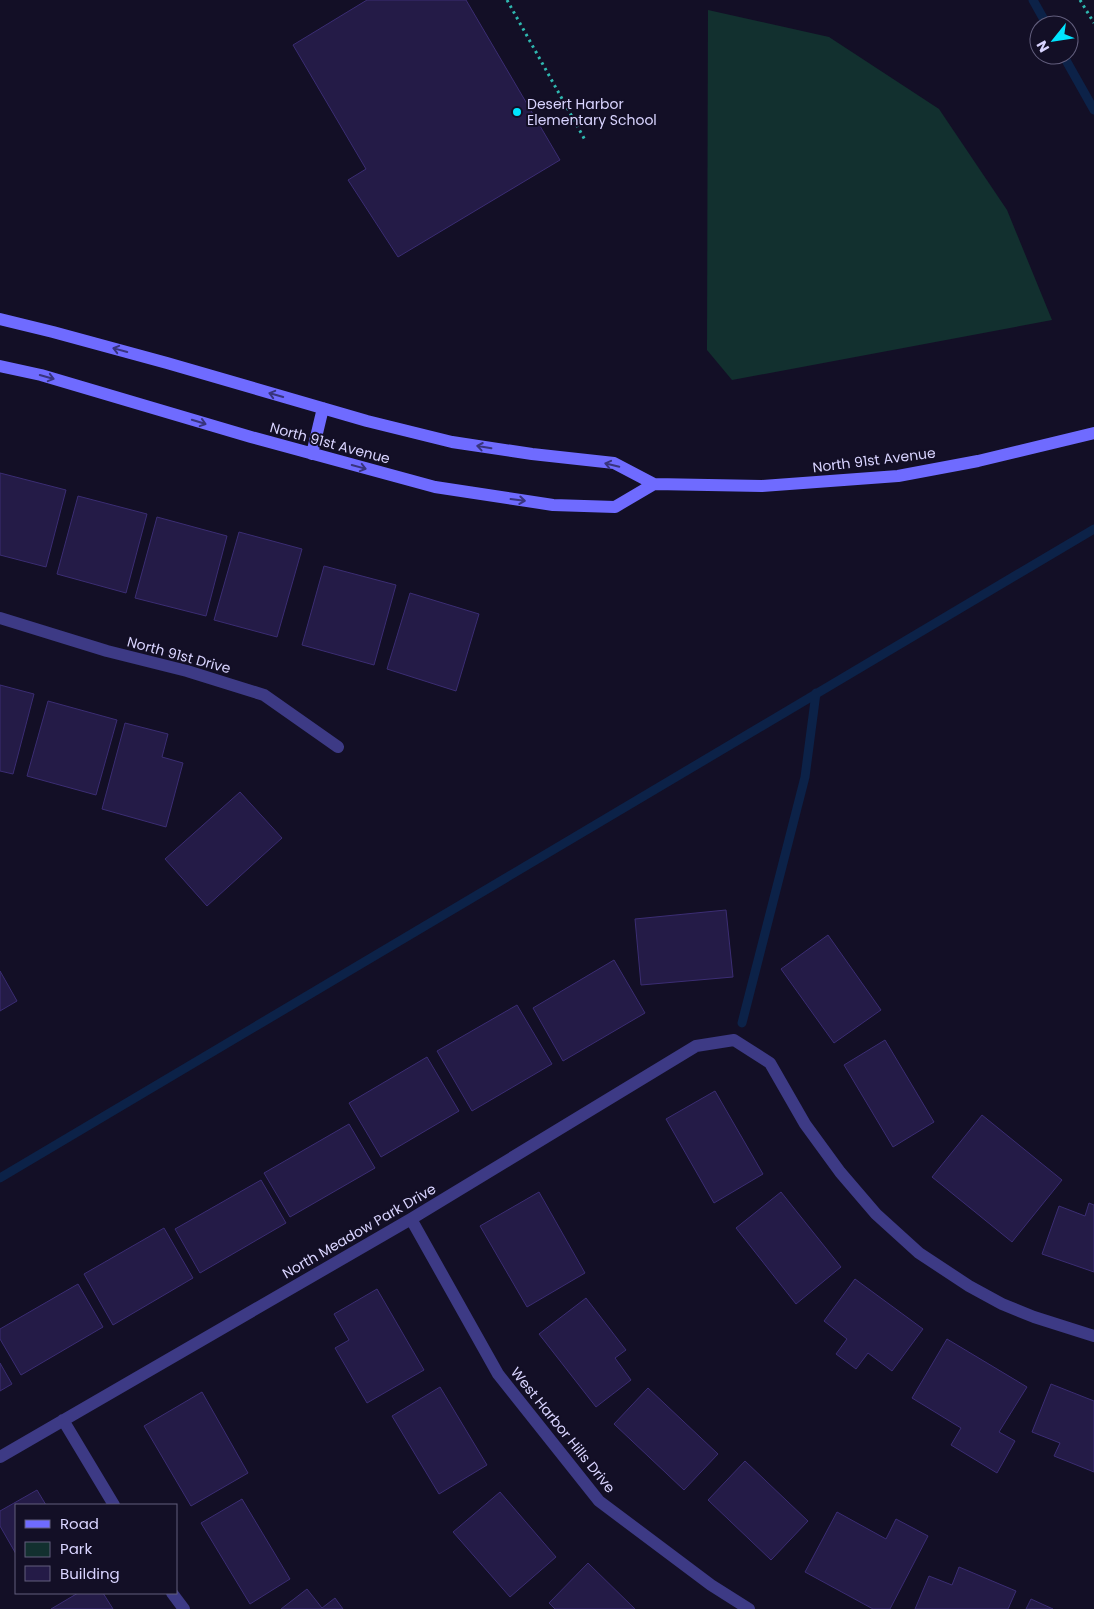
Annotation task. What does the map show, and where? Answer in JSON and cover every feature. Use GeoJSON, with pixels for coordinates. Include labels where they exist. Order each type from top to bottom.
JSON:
{"type":"FeatureCollection","features":[{"type":"Feature","properties":{"kind":"main road","name":"North 91st Avenue"},"geometry":{"type":"LineString","coordinates":[[0,319],[157,360],[323,408],[452,442],[532,454],[614,463],[654,484],[762,486],[898,476],[978,461],[1094,433]]}},
{"type":"Feature","properties":{"kind":"main road","name":"North 91st Avenue"},"geometry":{"type":"LineString","coordinates":[[0,366],[41,375],[312,454],[435,487],[554,505],[615,507],[654,484]]}},
{"type":"Feature","properties":{"kind":"main road"},"geometry":{"type":"LineString","coordinates":[[312,454],[323,408]]}},
{"type":"Feature","properties":{"kind":"street","name":"North 91st Drive"},"geometry":{"type":"LineString","coordinates":[[0,618],[106,651],[187,671],[264,695],[338,747]]}},
{"type":"Feature","properties":{"kind":"street","name":"North Meadow Park Drive"},"geometry":{"type":"LineString","coordinates":[[0,1457],[411,1219],[696,1046],[734,1040],[770,1063],[805,1124],[840,1172],[876,1214],[919,1253],[969,1286],[1002,1304],[1034,1317],[1094,1336]]}},
{"type":"Feature","properties":{"kind":"street","name":"West Harbor Hills Drive"},"geometry":{"type":"LineString","coordinates":[[411,1219],[498,1374],[598,1501],[711,1584],[749,1609]]}},
{"type":"Feature","properties":{"kind":"street"},"geometry":{"type":"LineString","coordinates":[[62,1420],[113,1504]]}},
{"type":"Feature","properties":{"kind":"street"},"geometry":{"type":"LineString","coordinates":[[173,1594],[184,1609]]}},
{"type":"Feature","properties":{"kind":"path"},"geometry":{"type":"LineString","coordinates":[[507,0],[585,140]]}},
{"type":"Feature","properties":{"kind":"path"},"geometry":{"type":"LineString","coordinates":[[1080,0],[1094,23]]}},
{"type":"Feature","properties":{"kind":"green space"},"geometry":{"type":"Polygon","coordinates":[[[708,10],[829,37],[939,109],[1007,210],[1052,320],[732,380],[707,350],[708,10]]]}},
{"type":"Feature","properties":{"kind":"building"},"geometry":{"type":"Polygon","coordinates":[[[367,0],[466,0],[560,160],[398,257],[348,180],[366,169],[293,45],[367,0]]]}},
{"type":"Feature","properties":{"kind":"building"},"geometry":{"type":"Polygon","coordinates":[[[0,473],[66,490],[46,567],[0,555],[0,473]]]}},
{"type":"Feature","properties":{"kind":"building"},"geometry":{"type":"Polygon","coordinates":[[[78,496],[147,514],[126,593],[57,574],[78,496]]]}},
{"type":"Feature","properties":{"kind":"building"},"geometry":{"type":"Polygon","coordinates":[[[157,517],[227,536],[206,616],[135,598],[157,517]]]}},
{"type":"Feature","properties":{"kind":"building"},"geometry":{"type":"Polygon","coordinates":[[[239,532],[302,549],[277,637],[214,620],[239,532]]]}},
{"type":"Feature","properties":{"kind":"building"},"geometry":{"type":"Polygon","coordinates":[[[324,566],[396,585],[374,665],[302,645],[324,566]]]}},
{"type":"Feature","properties":{"kind":"building"},"geometry":{"type":"Polygon","coordinates":[[[410,593],[479,614],[456,691],[387,669],[410,593]]]}},
{"type":"Feature","properties":{"kind":"building"},"geometry":{"type":"Polygon","coordinates":[[[0,685],[34,694],[13,774],[0,771],[0,685]]]}},
{"type":"Feature","properties":{"kind":"building"},"geometry":{"type":"Polygon","coordinates":[[[48,701],[117,720],[96,795],[27,776],[48,701]]]}},
{"type":"Feature","properties":{"kind":"building"},"geometry":{"type":"Polygon","coordinates":[[[125,723],[168,734],[162,757],[183,763],[166,827],[102,809],[125,723]]]}},
{"type":"Feature","properties":{"kind":"building"},"geometry":{"type":"Polygon","coordinates":[[[240,792],[282,838],[207,906],[165,859],[240,792]]]}},
{"type":"Feature","properties":{"kind":"building"},"geometry":{"type":"Polygon","coordinates":[[[726,910],[733,977],[641,985],[635,919],[726,910]]]}},
{"type":"Feature","properties":{"kind":"building"},"geometry":{"type":"Polygon","coordinates":[[[828,935],[881,1010],[834,1043],[781,969],[828,935]]]}},
{"type":"Feature","properties":{"kind":"building"},"geometry":{"type":"Polygon","coordinates":[[[614,960],[645,1013],[563,1061],[533,1008],[614,960]]]}},
{"type":"Feature","properties":{"kind":"building"},"geometry":{"type":"Polygon","coordinates":[[[0,971],[17,1001],[0,1011],[0,971]]]}},
{"type":"Feature","properties":{"kind":"building"},"geometry":{"type":"Polygon","coordinates":[[[517,1005],[552,1064],[472,1111],[437,1051],[517,1005]]]}},
{"type":"Feature","properties":{"kind":"building"},"geometry":{"type":"Polygon","coordinates":[[[885,1040],[934,1122],[893,1147],[844,1065],[885,1040]]]}},
{"type":"Feature","properties":{"kind":"building"},"geometry":{"type":"Polygon","coordinates":[[[427,1057],[459,1111],[381,1157],[349,1103],[427,1057]]]}},
{"type":"Feature","properties":{"kind":"building"},"geometry":{"type":"Polygon","coordinates":[[[715,1091],[763,1174],[714,1203],[666,1119],[715,1091]]]}},
{"type":"Feature","properties":{"kind":"building"},"geometry":{"type":"Polygon","coordinates":[[[982,1115],[1062,1180],[1012,1242],[932,1177],[982,1115]]]}},
{"type":"Feature","properties":{"kind":"building"},"geometry":{"type":"Polygon","coordinates":[[[349,1124],[375,1168],[290,1217],[264,1173],[349,1124]]]}},
{"type":"Feature","properties":{"kind":"building"},"geometry":{"type":"Polygon","coordinates":[[[261,1180],[286,1223],[200,1273],[175,1229],[261,1180]]]}},
{"type":"Feature","properties":{"kind":"building"},"geometry":{"type":"Polygon","coordinates":[[[539,1192],[585,1273],[527,1307],[480,1226],[539,1192]]]}},
{"type":"Feature","properties":{"kind":"building"},"geometry":{"type":"Polygon","coordinates":[[[781,1192],[841,1267],[796,1304],[736,1228],[781,1192]]]}},
{"type":"Feature","properties":{"kind":"building"},"geometry":{"type":"Polygon","coordinates":[[[1089,1203],[1094,1205],[1094,1272],[1042,1254],[1059,1206],[1085,1216],[1089,1203]]]}},
{"type":"Feature","properties":{"kind":"building"},"geometry":{"type":"Polygon","coordinates":[[[164,1228],[193,1278],[113,1325],[84,1274],[164,1228]]]}},
{"type":"Feature","properties":{"kind":"building"},"geometry":{"type":"Polygon","coordinates":[[[855,1279],[923,1329],[892,1371],[868,1353],[856,1369],[836,1354],[847,1339],[824,1321],[855,1279]]]}},
{"type":"Feature","properties":{"kind":"building"},"geometry":{"type":"Polygon","coordinates":[[[78,1284],[103,1327],[21,1375],[0,1339],[0,1329],[78,1284]]]}},
{"type":"Feature","properties":{"kind":"building"},"geometry":{"type":"Polygon","coordinates":[[[377,1289],[424,1370],[367,1403],[335,1348],[349,1340],[334,1314],[377,1289]]]}},
{"type":"Feature","properties":{"kind":"building"},"geometry":{"type":"Polygon","coordinates":[[[586,1298],[626,1350],[615,1358],[631,1380],[596,1407],[539,1334],[586,1298]]]}},
{"type":"Feature","properties":{"kind":"building"},"geometry":{"type":"Polygon","coordinates":[[[947,1339],[1027,1387],[999,1432],[1015,1441],[997,1473],[951,1445],[961,1428],[912,1398],[947,1339]]]}},
{"type":"Feature","properties":{"kind":"building"},"geometry":{"type":"Polygon","coordinates":[[[0,1363],[12,1384],[0,1391],[0,1363]]]}},
{"type":"Feature","properties":{"kind":"building"},"geometry":{"type":"Polygon","coordinates":[[[1051,1384],[1094,1401],[1094,1472],[1054,1456],[1060,1443],[1032,1432],[1051,1384]]]}},
{"type":"Feature","properties":{"kind":"building"},"geometry":{"type":"Polygon","coordinates":[[[440,1387],[487,1465],[439,1494],[392,1416],[440,1387]]]}},
{"type":"Feature","properties":{"kind":"building"},"geometry":{"type":"Polygon","coordinates":[[[648,1388],[718,1454],[684,1490],[614,1424],[648,1388]]]}},
{"type":"Feature","properties":{"kind":"building"},"geometry":{"type":"Polygon","coordinates":[[[202,1392],[248,1473],[191,1506],[144,1426],[202,1392]]]}},
{"type":"Feature","properties":{"kind":"building"},"geometry":{"type":"Polygon","coordinates":[[[745,1461],[808,1521],[771,1560],[708,1500],[745,1461]]]}},
{"type":"Feature","properties":{"kind":"building"},"geometry":{"type":"Polygon","coordinates":[[[37,1490],[45,1504],[15,1504],[15,1552],[0,1526],[0,1511],[37,1490]]]}},
{"type":"Feature","properties":{"kind":"building"},"geometry":{"type":"Polygon","coordinates":[[[500,1492],[556,1557],[510,1597],[453,1532],[500,1492]]]}},
{"type":"Feature","properties":{"kind":"building"},"geometry":{"type":"Polygon","coordinates":[[[242,1499],[290,1579],[250,1604],[201,1523],[242,1499]]]}},
{"type":"Feature","properties":{"kind":"building"},"geometry":{"type":"Polygon","coordinates":[[[837,1512],[886,1539],[896,1519],[928,1536],[890,1609],[873,1609],[805,1572],[837,1512]]]}},
{"type":"Feature","properties":{"kind":"building"},"geometry":{"type":"Polygon","coordinates":[[[588,1563],[635,1609],[555,1609],[549,1603],[588,1563]]]}},
{"type":"Feature","properties":{"kind":"building"},"geometry":{"type":"Polygon","coordinates":[[[959,1567],[1016,1591],[1008,1609],[915,1609],[929,1576],[952,1585],[959,1567]]]}},
{"type":"Feature","properties":{"kind":"building"},"geometry":{"type":"Polygon","coordinates":[[[307,1589],[322,1608],[335,1598],[343,1609],[281,1609],[307,1589]]]}},
{"type":"Feature","properties":{"kind":"building"},"geometry":{"type":"Polygon","coordinates":[[[76,1594],[104,1594],[113,1609],[51,1609],[76,1594]]]}},
{"type":"Feature","properties":{"kind":"building"},"geometry":{"type":"Polygon","coordinates":[[[1031,1599],[1053,1609],[1026,1609],[1031,1599]]]}},
{"type":"Feature","properties":{"kind":"waterway"},"geometry":{"type":"LineString","coordinates":[[1033,0],[1041,15]]}},
{"type":"Feature","properties":{"kind":"waterway"},"geometry":{"type":"LineString","coordinates":[[1069,65],[1094,110]]}},
{"type":"Feature","properties":{"kind":"waterway"},"geometry":{"type":"LineString","coordinates":[[0,1178],[1094,529]]}},
{"type":"Feature","properties":{"kind":"waterway"},"geometry":{"type":"LineString","coordinates":[[742,1023],[805,777],[816,693]]}},
{"type":"Feature","properties":{"kind":"place","name":"Desert Harbor Elementary School"},"geometry":{"type":"Point","coordinates":[517,112]}}]}
